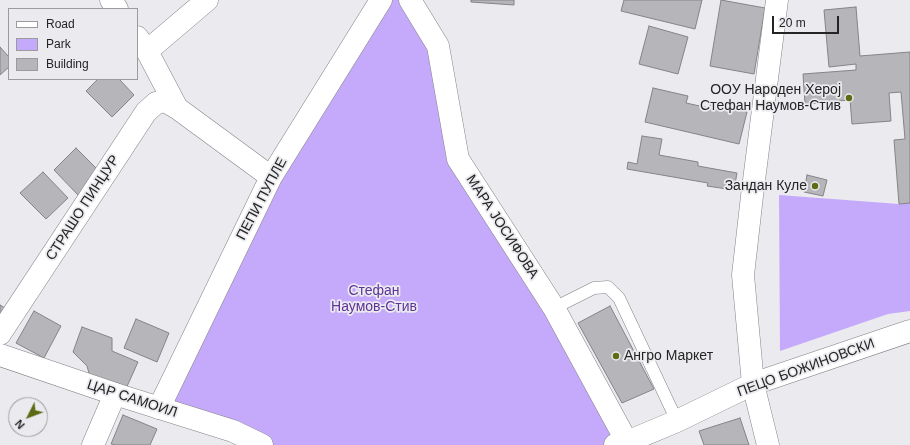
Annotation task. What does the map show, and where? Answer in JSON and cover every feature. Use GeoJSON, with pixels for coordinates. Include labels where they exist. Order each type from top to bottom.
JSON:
{"type":"FeatureCollection","features":[{"type":"Feature","properties":{"kind":"street"},"geometry":{"type":"LineString","coordinates":[[111,0],[117,8]]}},
{"type":"Feature","properties":{"kind":"street"},"geometry":{"type":"LineString","coordinates":[[142,44],[207,0]]}},
{"type":"Feature","properties":{"kind":"street","name":"ПЕПИ ПУПЛЕ"},"geometry":{"type":"LineString","coordinates":[[159,408],[271,177],[381,0]]}},
{"type":"Feature","properties":{"kind":"street","name":"МАРА ЈОСИФОВА"},"geometry":{"type":"LineString","coordinates":[[410,0],[438,46],[458,159],[554,308],[621,443]]}},
{"type":"Feature","properties":{"kind":"street"},"geometry":{"type":"LineString","coordinates":[[768,445],[753,384],[743,275],[777,0]]}},
{"type":"Feature","properties":{"kind":"street","name":"СТРАШО ПИНЏУР"},"geometry":{"type":"LineString","coordinates":[[142,44],[177,108]]}},
{"type":"Feature","properties":{"kind":"street","name":"СТРАШО ПИНЏУР"},"geometry":{"type":"LineString","coordinates":[[0,334],[146,112],[156,103],[165,101],[177,108],[271,177]]}},
{"type":"Feature","properties":{"kind":"street","name":"ПЕЦО БОЖИНОВСКИ"},"geometry":{"type":"LineString","coordinates":[[621,443],[677,421],[753,384],[910,332]]}},
{"type":"Feature","properties":{"kind":"street","name":"ЦАР САМОИЛ"},"geometry":{"type":"LineString","coordinates":[[0,355],[115,394],[233,431],[262,445]]}},
{"type":"Feature","properties":{"kind":"street"},"geometry":{"type":"LineString","coordinates":[[93,445],[115,394]]}},
{"type":"Feature","properties":{"kind":"lane"},"geometry":{"type":"LineString","coordinates":[[554,308],[594,288],[608,287],[619,298],[677,421]]}},
{"type":"Feature","properties":{"kind":"green space","name":"Стефан Наумов-Стив"},"geometry":{"type":"Polygon","coordinates":[[[381,0],[410,0],[438,46],[458,159],[627,442],[615,445],[262,445],[159,408],[271,177],[381,0]]]}},
{"type":"Feature","properties":{"kind":"green space"},"geometry":{"type":"Polygon","coordinates":[[[779,195],[899,204],[910,203],[910,311],[888,314],[780,351],[779,195]]]}},
{"type":"Feature","properties":{"kind":"building"},"geometry":{"type":"Polygon","coordinates":[[[471,0],[514,0],[514,5],[471,2],[471,0]]]}},
{"type":"Feature","properties":{"kind":"building"},"geometry":{"type":"Polygon","coordinates":[[[624,0],[702,0],[695,29],[621,11],[624,0]]]}},
{"type":"Feature","properties":{"kind":"building"},"geometry":{"type":"Polygon","coordinates":[[[721,0],[765,8],[754,74],[710,66],[721,0]]]}},
{"type":"Feature","properties":{"kind":"building"},"geometry":{"type":"Polygon","coordinates":[[[856,7],[860,56],[910,52],[910,203],[899,204],[894,140],[905,139],[901,92],[889,93],[891,121],[852,124],[850,100],[805,104],[803,74],[856,70],[856,64],[829,67],[824,10],[856,7]]]}},
{"type":"Feature","properties":{"kind":"building"},"geometry":{"type":"Polygon","coordinates":[[[649,26],[688,37],[678,74],[639,64],[649,26]]]}},
{"type":"Feature","properties":{"kind":"building"},"geometry":{"type":"Polygon","coordinates":[[[0,47],[8,56],[8,68],[0,75],[0,47]]]}},
{"type":"Feature","properties":{"kind":"building"},"geometry":{"type":"Polygon","coordinates":[[[97,80],[120,80],[134,95],[112,117],[86,91],[97,80]]]}},
{"type":"Feature","properties":{"kind":"building"},"geometry":{"type":"Polygon","coordinates":[[[653,88],[688,96],[686,103],[709,108],[711,103],[747,112],[739,144],[645,122],[653,88]]]}},
{"type":"Feature","properties":{"kind":"building"},"geometry":{"type":"Polygon","coordinates":[[[642,136],[662,139],[659,155],[698,162],[698,166],[737,173],[734,190],[707,186],[708,183],[627,169],[628,162],[637,164],[642,136]]]}},
{"type":"Feature","properties":{"kind":"building"},"geometry":{"type":"Polygon","coordinates":[[[76,148],[102,174],[79,196],[54,170],[76,148]]]}},
{"type":"Feature","properties":{"kind":"building"},"geometry":{"type":"Polygon","coordinates":[[[43,172],[68,198],[46,219],[20,193],[43,172]]]}},
{"type":"Feature","properties":{"kind":"building","name":"Зандан Куле"},"geometry":{"type":"Polygon","coordinates":[[[807,175],[827,180],[823,196],[804,192],[807,175]]]}},
{"type":"Feature","properties":{"kind":"building"},"geometry":{"type":"Polygon","coordinates":[[[0,305],[5,308],[0,316],[0,305]]]}},
{"type":"Feature","properties":{"kind":"building","name":"Ангро Маркет"},"geometry":{"type":"Polygon","coordinates":[[[610,306],[654,389],[622,403],[578,323],[610,306]]]}},
{"type":"Feature","properties":{"kind":"building"},"geometry":{"type":"Polygon","coordinates":[[[34,311],[61,326],[44,358],[16,343],[34,311]]]}},
{"type":"Feature","properties":{"kind":"building"},"geometry":{"type":"Polygon","coordinates":[[[136,319],[169,333],[157,362],[124,348],[136,319]]]}},
{"type":"Feature","properties":{"kind":"building"},"geometry":{"type":"Polygon","coordinates":[[[82,327],[112,338],[112,351],[138,362],[124,393],[90,377],[87,366],[73,352],[82,327]]]}},
{"type":"Feature","properties":{"kind":"building"},"geometry":{"type":"Polygon","coordinates":[[[123,415],[157,429],[150,445],[111,444],[123,415]]]}},
{"type":"Feature","properties":{"kind":"building"},"geometry":{"type":"Polygon","coordinates":[[[740,418],[749,445],[704,445],[699,431],[740,418]]]}},
{"type":"Feature","properties":{"kind":"place","name":"ООУ Народен Херој Стефан Наумов-Стив"},"geometry":{"type":"Point","coordinates":[849,98]}},
{"type":"Feature","properties":{"kind":"place","name":"Зандан Куле"},"geometry":{"type":"Point","coordinates":[815,186]}},
{"type":"Feature","properties":{"kind":"place","name":"Ангро Маркет"},"geometry":{"type":"Point","coordinates":[616,356]}}]}
